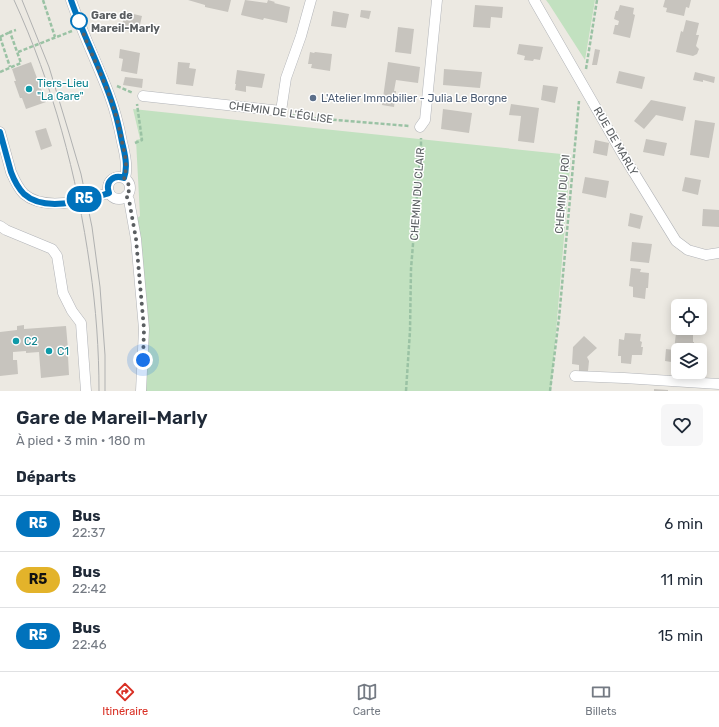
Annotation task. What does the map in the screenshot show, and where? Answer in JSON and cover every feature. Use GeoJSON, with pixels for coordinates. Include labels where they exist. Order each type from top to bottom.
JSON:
{"type":"FeatureCollection","features":[{"type":"Feature","properties":{"kind":"street"},"geometry":{"type":"LineString","coordinates":[[71,0],[115,112],[125,154],[126,174],[124,178]]}},
{"type":"Feature","properties":{"kind":"street"},"geometry":{"type":"LineString","coordinates":[[281,111],[286,78],[301,36],[311,0]]}},
{"type":"Feature","properties":{"kind":"street"},"geometry":{"type":"LineString","coordinates":[[420,127],[425,120],[437,0]]}},
{"type":"Feature","properties":{"kind":"street","name":"RUE DE MARLY"},"geometry":{"type":"LineString","coordinates":[[534,0],[623,155],[676,241],[688,250],[706,255],[719,253]]}},
{"type":"Feature","properties":{"kind":"street","name":"CHEMIN DE L'ÉGLISE"},"geometry":{"type":"LineString","coordinates":[[140,99],[281,111]]}},
{"type":"Feature","properties":{"kind":"street"},"geometry":{"type":"LineString","coordinates":[[0,132],[11,172],[22,191],[31,199],[46,203],[61,204],[109,193]]}},
{"type":"Feature","properties":{"kind":"street"},"geometry":{"type":"LineString","coordinates":[[118,177],[124,178],[129,184],[130,190],[126,196],[120,199],[114,198],[109,193],[108,186],[111,180],[118,177]]}},
{"type":"Feature","properties":{"kind":"street"},"geometry":{"type":"LineString","coordinates":[[126,196],[129,200],[136,239],[144,329],[141,391]]}},
{"type":"Feature","properties":{"kind":"street"},"geometry":{"type":"LineString","coordinates":[[0,226],[6,230],[52,249],[58,256],[63,293],[72,311],[81,323],[86,391]]}},
{"type":"Feature","properties":{"kind":"street"},"geometry":{"type":"LineString","coordinates":[[575,376],[719,384]]}},
{"type":"Feature","properties":{"kind":"path"},"geometry":{"type":"LineString","coordinates":[[43,0],[56,37]]}},
{"type":"Feature","properties":{"kind":"path","name":"CHEMIN DU ROI"},"geometry":{"type":"LineString","coordinates":[[550,391],[559,318],[580,94],[587,65],[597,0]]}},
{"type":"Feature","properties":{"kind":"path"},"geometry":{"type":"LineString","coordinates":[[10,68],[0,37],[16,30]]}},
{"type":"Feature","properties":{"kind":"path"},"geometry":{"type":"LineString","coordinates":[[0,72],[21,63],[10,32]]}},
{"type":"Feature","properties":{"kind":"path"},"geometry":{"type":"LineString","coordinates":[[18,52],[27,46],[47,41],[66,33]]}},
{"type":"Feature","properties":{"kind":"path"},"geometry":{"type":"LineString","coordinates":[[45,37],[47,41]]}},
{"type":"Feature","properties":{"kind":"path"},"geometry":{"type":"LineString","coordinates":[[118,86],[124,89]]}},
{"type":"Feature","properties":{"kind":"path"},"geometry":{"type":"LineString","coordinates":[[135,143],[142,140],[140,99]]}},
{"type":"Feature","properties":{"kind":"path","name":"CHEMIN DE L'ÉGLISE"},"geometry":{"type":"LineString","coordinates":[[281,111],[301,117],[420,127]]}},
{"type":"Feature","properties":{"kind":"path","name":"CHEMIN DU CLAIR"},"geometry":{"type":"LineString","coordinates":[[406,391],[410,331],[411,269],[421,145],[420,127]]}},
{"type":"Feature","properties":{"kind":"green space"},"geometry":{"type":"Polygon","coordinates":[[[546,0],[595,0],[585,60],[549,4],[546,0]]]}},
{"type":"Feature","properties":{"kind":"green space"},"geometry":{"type":"Polygon","coordinates":[[[133,109],[571,155],[551,391],[146,391],[148,318],[136,219],[140,216],[136,140],[140,139],[133,109]]]}},
{"type":"Feature","properties":{"kind":"building"},"geometry":{"type":"Polygon","coordinates":[[[188,0],[231,0],[228,12],[205,7],[205,5],[188,0]]]}},
{"type":"Feature","properties":{"kind":"building"},"geometry":{"type":"Polygon","coordinates":[[[245,0],[267,3],[268,0],[290,7],[287,23],[241,15],[245,0]]]}},
{"type":"Feature","properties":{"kind":"building"},"geometry":{"type":"Polygon","coordinates":[[[665,0],[691,0],[689,8],[686,7],[684,16],[666,12],[667,8],[663,7],[665,0]]]}},
{"type":"Feature","properties":{"kind":"building"},"geometry":{"type":"Polygon","coordinates":[[[475,5],[503,7],[502,18],[491,17],[490,28],[473,27],[475,5]]]}},
{"type":"Feature","properties":{"kind":"building"},"geometry":{"type":"Polygon","coordinates":[[[620,5],[634,8],[633,14],[635,15],[630,38],[613,34],[615,25],[618,25],[619,21],[614,19],[616,11],[618,11],[620,5]]]}},
{"type":"Feature","properties":{"kind":"building"},"geometry":{"type":"Polygon","coordinates":[[[361,10],[371,11],[369,19],[360,17],[361,10]]]}},
{"type":"Feature","properties":{"kind":"building"},"geometry":{"type":"Polygon","coordinates":[[[333,11],[349,14],[346,28],[331,26],[333,11]]]}},
{"type":"Feature","properties":{"kind":"building"},"geometry":{"type":"Polygon","coordinates":[[[125,12],[142,16],[138,33],[121,30],[125,12]]]}},
{"type":"Feature","properties":{"kind":"building"},"geometry":{"type":"Polygon","coordinates":[[[686,20],[699,23],[696,35],[699,35],[696,46],[699,49],[697,54],[693,56],[676,52],[681,31],[683,32],[686,20]]]}},
{"type":"Feature","properties":{"kind":"building"},"geometry":{"type":"Polygon","coordinates":[[[398,27],[414,29],[411,54],[395,52],[398,27]]]}},
{"type":"Feature","properties":{"kind":"building"},"geometry":{"type":"Polygon","coordinates":[[[519,44],[543,47],[540,60],[524,60],[525,56],[517,54],[519,44]]]}},
{"type":"Feature","properties":{"kind":"building"},"geometry":{"type":"Polygon","coordinates":[[[120,49],[140,53],[137,74],[121,71],[123,59],[119,58],[120,49]]]}},
{"type":"Feature","properties":{"kind":"building"},"geometry":{"type":"Polygon","coordinates":[[[595,49],[600,50],[597,65],[592,65],[595,49]]]}},
{"type":"Feature","properties":{"kind":"building"},"geometry":{"type":"Polygon","coordinates":[[[310,52],[332,54],[330,71],[311,68],[312,64],[308,64],[310,52]]]}},
{"type":"Feature","properties":{"kind":"building","name":"Tiers-Lieu \"La Gare\""},"geometry":{"type":"Polygon","coordinates":[[[31,62],[46,102],[26,109],[14,81],[16,81],[12,69],[31,62]]]}},
{"type":"Feature","properties":{"kind":"building"},"geometry":{"type":"Polygon","coordinates":[[[178,62],[190,63],[189,68],[196,69],[193,86],[176,84],[178,62]]]}},
{"type":"Feature","properties":{"kind":"building"},"geometry":{"type":"Polygon","coordinates":[[[388,62],[420,67],[418,83],[396,80],[394,107],[382,105],[388,62]]]}},
{"type":"Feature","properties":{"kind":"building"},"geometry":{"type":"Polygon","coordinates":[[[444,69],[482,72],[480,88],[443,85],[444,69]]]}},
{"type":"Feature","properties":{"kind":"building"},"geometry":{"type":"Polygon","coordinates":[[[237,70],[265,74],[262,88],[246,86],[246,92],[235,90],[237,70]]]}},
{"type":"Feature","properties":{"kind":"building"},"geometry":{"type":"Polygon","coordinates":[[[619,71],[645,77],[642,89],[616,83],[619,71]]]}},
{"type":"Feature","properties":{"kind":"building"},"geometry":{"type":"Polygon","coordinates":[[[695,72],[715,77],[714,83],[703,80],[703,82],[693,80],[695,72]]]}},
{"type":"Feature","properties":{"kind":"building"},"geometry":{"type":"Polygon","coordinates":[[[125,77],[143,79],[142,88],[123,85],[125,77]]]}},
{"type":"Feature","properties":{"kind":"building"},"geometry":{"type":"Polygon","coordinates":[[[543,85],[558,87],[555,103],[541,100],[543,85]]]}},
{"type":"Feature","properties":{"kind":"building"},"geometry":{"type":"Polygon","coordinates":[[[651,100],[686,107],[683,121],[656,115],[644,129],[634,121],[651,100]]]}},
{"type":"Feature","properties":{"kind":"building"},"geometry":{"type":"Polygon","coordinates":[[[511,104],[539,108],[534,143],[518,141],[521,116],[509,115],[511,104]]]}},
{"type":"Feature","properties":{"kind":"building"},"geometry":{"type":"Polygon","coordinates":[[[443,109],[472,113],[469,133],[441,129],[443,109]]]}},
{"type":"Feature","properties":{"kind":"building"},"geometry":{"type":"Polygon","coordinates":[[[695,120],[715,123],[709,158],[690,155],[695,120]]]}},
{"type":"Feature","properties":{"kind":"building"},"geometry":{"type":"Polygon","coordinates":[[[46,128],[52,146],[41,150],[35,131],[46,128]]]}},
{"type":"Feature","properties":{"kind":"building"},"geometry":{"type":"Polygon","coordinates":[[[646,139],[667,143],[664,156],[643,152],[646,139]]]}},
{"type":"Feature","properties":{"kind":"building"},"geometry":{"type":"Polygon","coordinates":[[[595,140],[609,143],[607,156],[593,153],[595,140]]]}},
{"type":"Feature","properties":{"kind":"building"},"geometry":{"type":"Polygon","coordinates":[[[585,177],[609,181],[606,198],[582,193],[585,177]]]}},
{"type":"Feature","properties":{"kind":"building"},"geometry":{"type":"Polygon","coordinates":[[[685,177],[701,180],[698,195],[682,191],[685,177]]]}},
{"type":"Feature","properties":{"kind":"building"},"geometry":{"type":"Polygon","coordinates":[[[703,209],[719,210],[719,227],[702,226],[703,209]]]}},
{"type":"Feature","properties":{"kind":"building"},"geometry":{"type":"Polygon","coordinates":[[[630,213],[643,216],[640,229],[628,226],[630,213]]]}},
{"type":"Feature","properties":{"kind":"building"},"geometry":{"type":"Polygon","coordinates":[[[632,242],[652,244],[649,263],[630,261],[632,242]]]}},
{"type":"Feature","properties":{"kind":"building"},"geometry":{"type":"Polygon","coordinates":[[[631,268],[641,269],[640,272],[649,273],[648,288],[646,288],[645,299],[633,297],[633,287],[629,286],[631,268]]]}},
{"type":"Feature","properties":{"kind":"building"},"geometry":{"type":"Polygon","coordinates":[[[24,325],[24,329],[66,326],[68,349],[66,349],[66,356],[68,356],[69,375],[41,378],[39,352],[26,353],[26,351],[13,352],[13,360],[17,360],[18,374],[0,376],[0,332],[17,330],[17,326],[24,325]]]}},
{"type":"Feature","properties":{"kind":"building"},"geometry":{"type":"Polygon","coordinates":[[[625,333],[641,334],[640,341],[642,342],[641,347],[643,347],[642,355],[632,355],[631,364],[621,363],[621,356],[618,356],[619,339],[624,340],[625,333]]]}},
{"type":"Feature","properties":{"kind":"building"},"geometry":{"type":"Polygon","coordinates":[[[676,335],[693,335],[694,343],[675,343],[676,335]]]}},
{"type":"Feature","properties":{"kind":"building"},"geometry":{"type":"Polygon","coordinates":[[[584,336],[597,348],[587,357],[589,361],[588,371],[579,371],[579,365],[572,364],[573,347],[584,336]]]}},
{"type":"Feature","properties":{"kind":"building"},"geometry":{"type":"Polygon","coordinates":[[[666,349],[671,350],[671,362],[665,361],[666,349]]]}},
{"type":"Feature","properties":{"kind":"building"},"geometry":{"type":"Polygon","coordinates":[[[654,389],[668,390],[668,391],[654,391],[654,389]]]}},
{"type":"Feature","properties":{"kind":"tram line"},"geometry":{"type":"LineString","coordinates":[[14,0],[28,32],[52,98],[71,165],[85,233],[94,298],[98,345],[99,391]]}},
{"type":"Feature","properties":{"kind":"tram line"},"geometry":{"type":"LineString","coordinates":[[22,0],[49,67],[81,174],[92,227],[100,287],[105,355],[105,391]]}},
{"type":"Feature","properties":{"kind":"bus line","name":"R5"},"geometry":{"type":"LineString","coordinates":[[0,132],[11,172],[24,194],[31,199],[46,203],[61,204],[101,196],[109,193],[108,186],[111,180],[118,177],[124,178],[126,174],[125,154],[115,112],[71,0]]}},
{"type":"Feature","properties":{"kind":"place","name":"Gare de Mareil-Marly"},"geometry":{"type":"Point","coordinates":[79,21]}},
{"type":"Feature","properties":{"kind":"place","name":"Tiers-Lieu \"La Gare\""},"geometry":{"type":"Point","coordinates":[29,89]}},
{"type":"Feature","properties":{"kind":"place","name":"L'Atelier Immobilier - Julia Le Borgne"},"geometry":{"type":"Point","coordinates":[313,98]}},
{"type":"Feature","properties":{"kind":"place","name":"C2"},"geometry":{"type":"Point","coordinates":[16,341]}},
{"type":"Feature","properties":{"kind":"place","name":"C1"},"geometry":{"type":"Point","coordinates":[49,351]}},
{"type":"Feature","properties":{"kind":"route"},"geometry":{"type":"LineString","coordinates":[[79,21],[115,112],[125,154],[126,174],[124,178],[130,187],[130,190],[126,196],[129,200],[136,239],[144,329],[143,360]]}}]}
